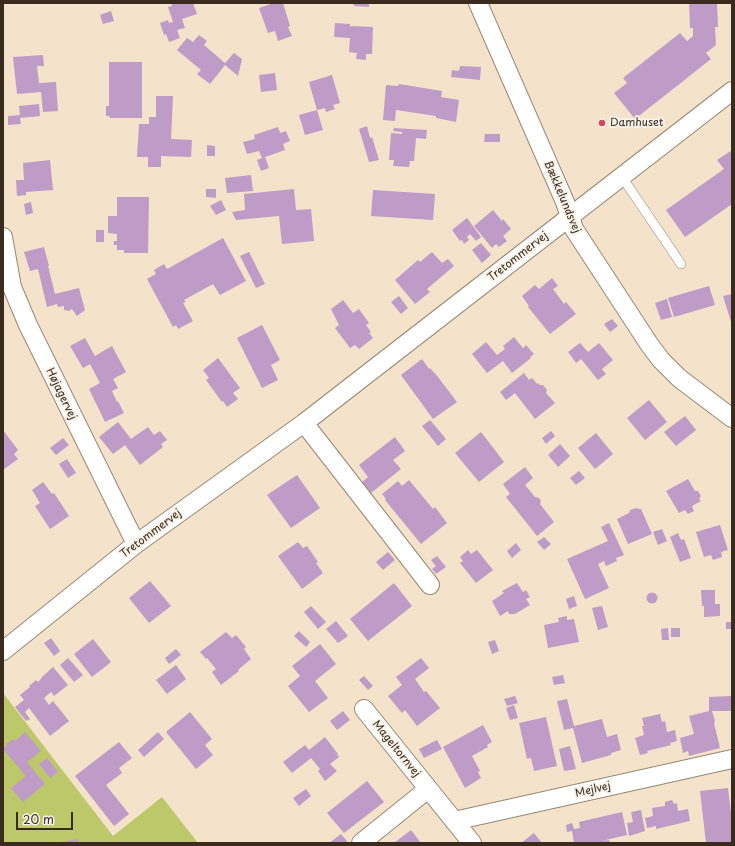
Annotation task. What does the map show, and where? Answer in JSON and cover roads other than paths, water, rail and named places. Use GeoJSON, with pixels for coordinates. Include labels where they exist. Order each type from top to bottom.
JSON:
{"type":"FeatureCollection","features":[{"type":"Feature","properties":{"kind":"street","name":"Bækkelundsvej"},"geometry":{"type":"LineString","coordinates":[[478,3],[565,202],[574,229],[661,360],[679,378],[732,418]]}},
{"type":"Feature","properties":{"kind":"street","name":"Tretommervej"},"geometry":{"type":"LineString","coordinates":[[3,651],[136,544],[304,423],[732,91]]}},
{"type":"Feature","properties":{"kind":"street","name":"Højagervej"},"geometry":{"type":"LineString","coordinates":[[3,238],[12,287],[28,326],[136,544]]}},
{"type":"Feature","properties":{"kind":"street"},"geometry":{"type":"LineString","coordinates":[[304,423],[430,585]]}},
{"type":"Feature","properties":{"kind":"street","name":"Mageltornvej"},"geometry":{"type":"LineString","coordinates":[[364,709],[472,843]]}},
{"type":"Feature","properties":{"kind":"street","name":"Mejlvej"},"geometry":{"type":"LineString","coordinates":[[454,821],[732,759]]}},
{"type":"Feature","properties":{"kind":"street","name":"Mageltornvej"},"geometry":{"type":"LineString","coordinates":[[361,843],[428,789]]}},
{"type":"Feature","properties":{"kind":"lane"},"geometry":{"type":"LineString","coordinates":[[622,177],[682,264]]}},
{"type":"Feature","properties":{"kind":"place","name":"Damhuset"},"geometry":{"type":"Point","coordinates":[602,123]}}]}
